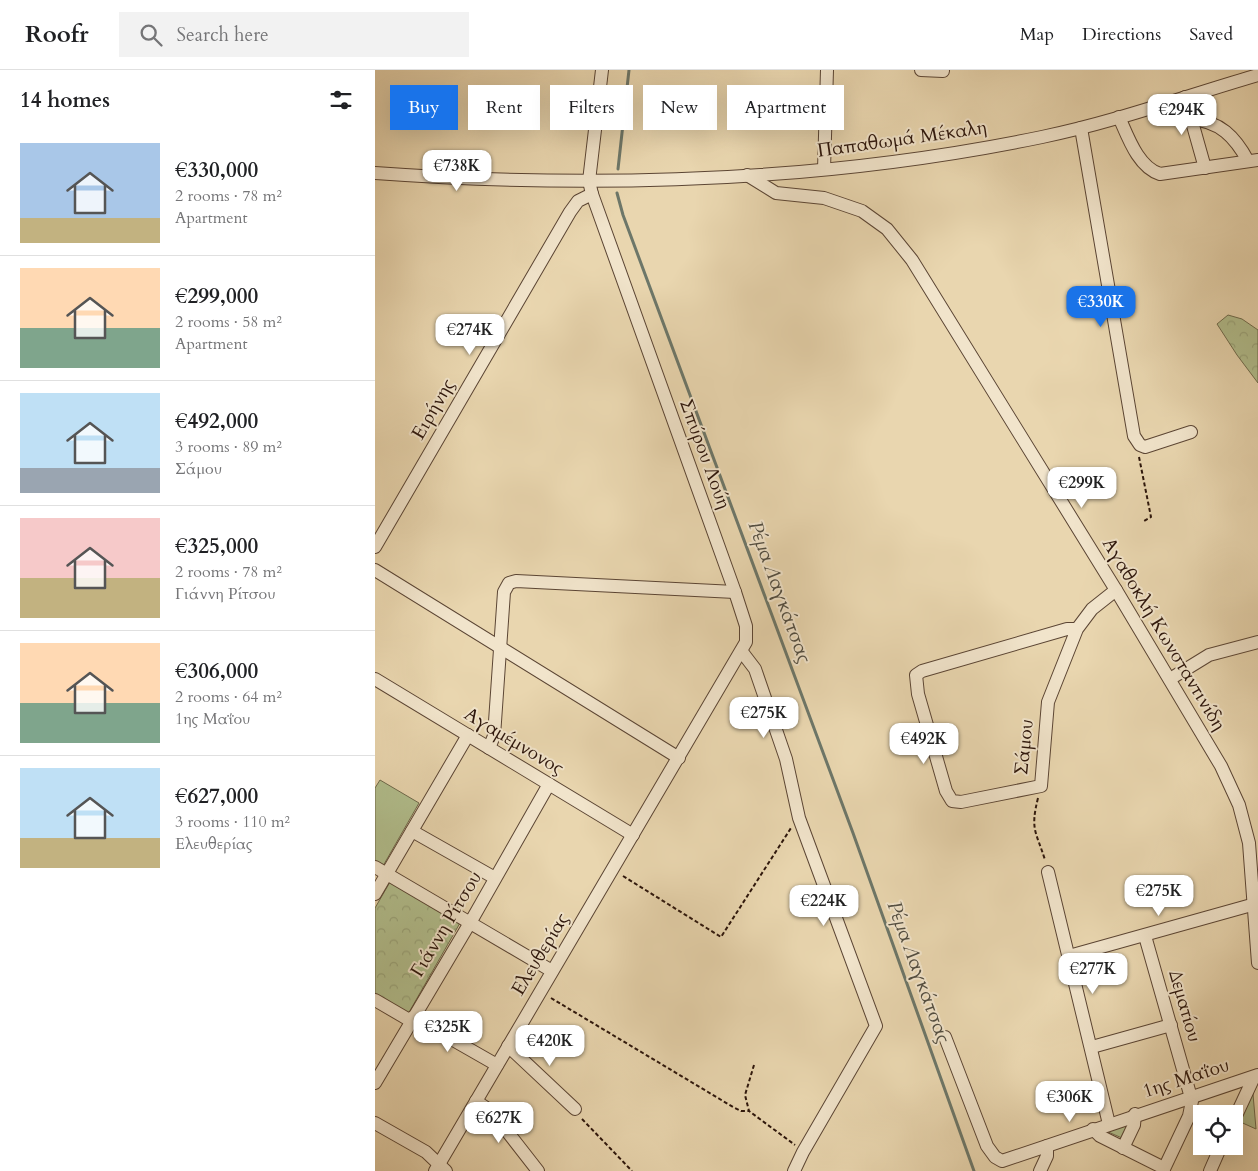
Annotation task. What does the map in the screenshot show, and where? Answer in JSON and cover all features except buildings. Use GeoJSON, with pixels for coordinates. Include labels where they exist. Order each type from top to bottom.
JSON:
{"type":"FeatureCollection","features":[{"type":"Feature","properties":{"kind":"street","name":"Σπύρου Λούη"},"geometry":{"type":"LineString","coordinates":[[602,70],[589,181],[592,194],[747,630],[746,642],[742,652],[633,835]]}},
{"type":"Feature","properties":{"kind":"street"},"geometry":{"type":"LineString","coordinates":[[824,169],[827,70]]}},
{"type":"Feature","properties":{"kind":"street"},"geometry":{"type":"LineString","coordinates":[[921,70],[943,71]]}},
{"type":"Feature","properties":{"kind":"street","name":"Παπαθωμά Μέκαλη"},"geometry":{"type":"LineString","coordinates":[[375,173],[541,181],[589,181],[824,169],[995,146],[1081,128],[1258,75]]}},
{"type":"Feature","properties":{"kind":"street"},"geometry":{"type":"LineString","coordinates":[[1185,97],[1205,168]]}},
{"type":"Feature","properties":{"kind":"street"},"geometry":{"type":"LineString","coordinates":[[1119,117],[1135,151],[1153,171],[1167,175],[1253,161]]}},
{"type":"Feature","properties":{"kind":"street"},"geometry":{"type":"LineString","coordinates":[[1191,119],[1212,123],[1226,131],[1253,161]]}},
{"type":"Feature","properties":{"kind":"street"},"geometry":{"type":"LineString","coordinates":[[1081,128],[1133,432],[1140,445],[1145,447],[1191,432]]}},
{"type":"Feature","properties":{"kind":"street","name":"Αγαθοκλή Κωνσταντινίδη"},"geometry":{"type":"LineString","coordinates":[[747,174],[776,193],[816,196],[854,207],[875,219],[895,237],[943,309],[1170,679],[1228,780],[1244,820],[1255,857],[1258,963]]}},
{"type":"Feature","properties":{"kind":"street","name":"Ειρήνης"},"geometry":{"type":"LineString","coordinates":[[375,547],[570,212],[578,201],[592,194]]}},
{"type":"Feature","properties":{"kind":"street"},"geometry":{"type":"LineString","coordinates":[[375,570],[679,758]]}},
{"type":"Feature","properties":{"kind":"street"},"geometry":{"type":"LineString","coordinates":[[489,748],[494,736],[504,592],[507,585],[514,581],[735,592]]}},
{"type":"Feature","properties":{"kind":"street","name":"Σάμου"},"geometry":{"type":"LineString","coordinates":[[1077,629],[1067,629],[922,671],[916,675],[918,694],[946,791],[951,800],[961,802],[1041,786],[1048,702],[1077,629],[1092,609],[1116,590]]}},
{"type":"Feature","properties":{"kind":"street"},"geometry":{"type":"LineString","coordinates":[[1170,679],[1209,655],[1258,642]]}},
{"type":"Feature","properties":{"kind":"street"},"geometry":{"type":"LineString","coordinates":[[742,652],[753,665],[786,759],[799,818],[876,1026],[803,1152],[794,1171]]}},
{"type":"Feature","properties":{"kind":"street","name":"Αγαμέμνονoς"},"geometry":{"type":"LineString","coordinates":[[375,679],[633,835]]}},
{"type":"Feature","properties":{"kind":"street"},"geometry":{"type":"LineString","coordinates":[[375,894],[468,735]]}},
{"type":"Feature","properties":{"kind":"street","name":"Γιάννη Ρίτσου"},"geometry":{"type":"LineString","coordinates":[[375,1082],[549,784]]}},
{"type":"Feature","properties":{"kind":"street"},"geometry":{"type":"LineString","coordinates":[[412,831],[495,878]]}},
{"type":"Feature","properties":{"kind":"street","name":"Ελευθερίας"},"geometry":{"type":"LineString","coordinates":[[440,1168],[475,1101],[633,835]]}},
{"type":"Feature","properties":{"kind":"street"},"geometry":{"type":"LineString","coordinates":[[375,867],[552,971]]}},
{"type":"Feature","properties":{"kind":"street"},"geometry":{"type":"LineString","coordinates":[[1048,872],[1092,1047],[1109,1124]]}},
{"type":"Feature","properties":{"kind":"street"},"geometry":{"type":"LineString","coordinates":[[1069,956],[1255,904]]}},
{"type":"Feature","properties":{"kind":"street","name":"Δεματίου"},"geometry":{"type":"LineString","coordinates":[[1145,936],[1191,1096],[1189,1116],[1164,1170]]}},
{"type":"Feature","properties":{"kind":"street"},"geometry":{"type":"LineString","coordinates":[[375,1000],[497,1065]]}},
{"type":"Feature","properties":{"kind":"street"},"geometry":{"type":"LineString","coordinates":[[1092,1047],[1171,1025]]}},
{"type":"Feature","properties":{"kind":"street","name":"1ης Μαΐου"},"geometry":{"type":"LineString","coordinates":[[945,1037],[991,1153],[998,1159],[1005,1161],[1135,1114],[1256,1076]]}},
{"type":"Feature","properties":{"kind":"street"},"geometry":{"type":"LineString","coordinates":[[508,1046],[575,1109]]}},
{"type":"Feature","properties":{"kind":"street"},"geometry":{"type":"LineString","coordinates":[[1242,1105],[1256,1076]]}},
{"type":"Feature","properties":{"kind":"street"},"geometry":{"type":"LineString","coordinates":[[475,1101],[492,1112],[538,1171]]}},
{"type":"Feature","properties":{"kind":"street"},"geometry":{"type":"LineString","coordinates":[[1123,1148],[1134,1125],[1135,1114]]}},
{"type":"Feature","properties":{"kind":"street"},"geometry":{"type":"LineString","coordinates":[[375,1122],[426,1152],[440,1168]]}},
{"type":"Feature","properties":{"kind":"street"},"geometry":{"type":"LineString","coordinates":[[1093,1129],[1097,1135],[1164,1170]]}},
{"type":"Feature","properties":{"kind":"street"},"geometry":{"type":"LineString","coordinates":[[1040,1171],[1047,1156],[1047,1146]]}},
{"type":"Feature","properties":{"kind":"street"},"geometry":{"type":"LineString","coordinates":[[1210,1171],[1217,1155]]}},
{"type":"Feature","properties":{"kind":"path"},"geometry":{"type":"LineString","coordinates":[[1140,445],[1140,463],[1151,517],[1144,521]]}},
{"type":"Feature","properties":{"kind":"path"},"geometry":{"type":"LineString","coordinates":[[1041,786],[1033,818],[1033,829],[1048,872]]}},
{"type":"Feature","properties":{"kind":"path"},"geometry":{"type":"LineString","coordinates":[[612,870],[721,937],[790,828],[799,818]]}},
{"type":"Feature","properties":{"kind":"path"},"geometry":{"type":"LineString","coordinates":[[540,992],[733,1107],[741,1111],[749,1111],[803,1152]]}},
{"type":"Feature","properties":{"kind":"path"},"geometry":{"type":"LineString","coordinates":[[749,1111],[745,1095],[754,1065]]}},
{"type":"Feature","properties":{"kind":"path"},"geometry":{"type":"LineString","coordinates":[[575,1109],[591,1130],[632,1171]]}},
{"type":"Feature","properties":{"kind":"green space"},"geometry":{"type":"Polygon","coordinates":[[[1228,315],[1242,319],[1258,330],[1258,383],[1217,324],[1228,315]]]}},
{"type":"Feature","properties":{"kind":"green space"},"geometry":{"type":"Polygon","coordinates":[[[380,780],[419,803],[383,866],[375,861],[375,788],[380,780]]]}},
{"type":"Feature","properties":{"kind":"green space"},"geometry":{"type":"Polygon","coordinates":[[[390,882],[460,923],[408,1014],[375,995],[375,908],[390,882]]]}},
{"type":"Feature","properties":{"kind":"green space"},"geometry":{"type":"Polygon","coordinates":[[[1253,1094],[1256,1129],[1243,1123],[1243,1109],[1253,1094]]]}},
{"type":"Feature","properties":{"kind":"green space"},"geometry":{"type":"Polygon","coordinates":[[[1129,1121],[1122,1138],[1106,1131],[1129,1121]]]}},
{"type":"Feature","properties":{"kind":"waterway","name":"Ρέμα Λαγκάτσας"},"geometry":{"type":"LineString","coordinates":[[618,169],[629,70]]}},
{"type":"Feature","properties":{"kind":"waterway","name":"Ρέμα Λαγκάτσας"},"geometry":{"type":"LineString","coordinates":[[617,193],[623,215],[853,833],[974,1171]]}}]}
